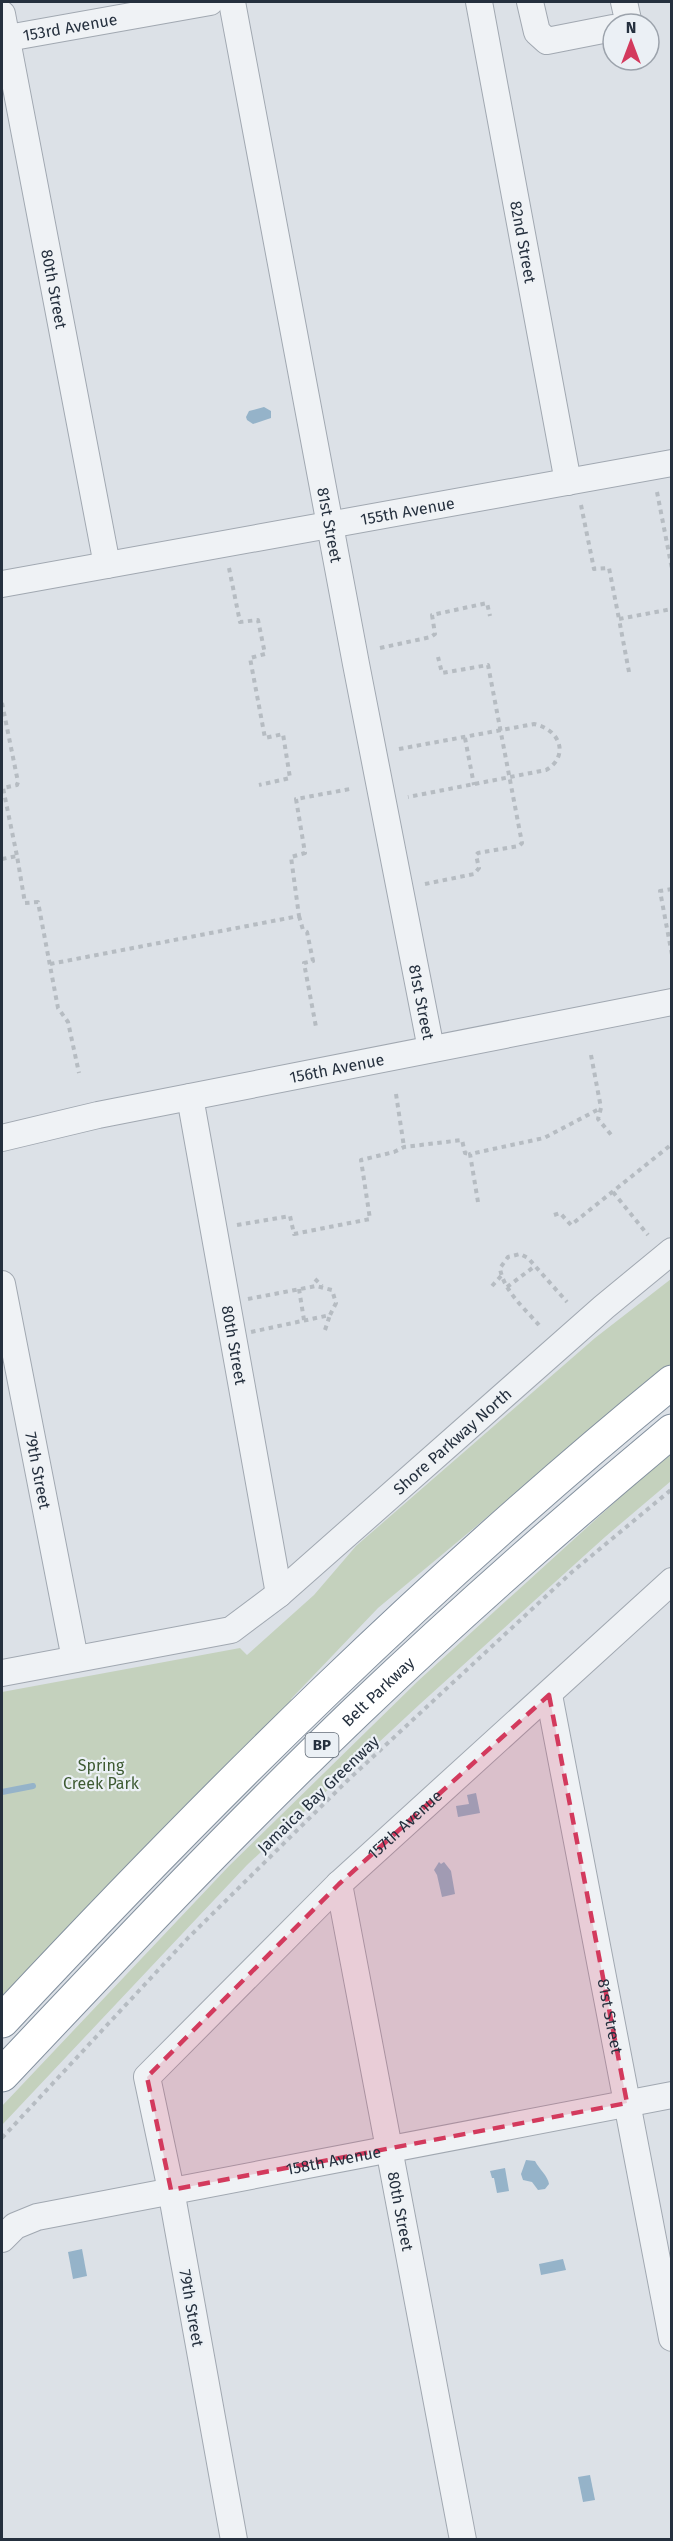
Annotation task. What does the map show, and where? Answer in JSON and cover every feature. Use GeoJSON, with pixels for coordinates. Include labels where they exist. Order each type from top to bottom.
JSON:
{"type":"FeatureCollection","features":[{"type":"Feature","properties":{"kind":"highway","name":"BP"},"geometry":{"type":"LineString","coordinates":[[2,2021],[192,1821],[344,1672],[492,1535],[672,1382]]}},
{"type":"Feature","properties":{"kind":"highway","name":"Belt Parkway"},"geometry":{"type":"LineString","coordinates":[[2,2075],[194,1872],[358,1710],[509,1571],[672,1431]]}},
{"type":"Feature","properties":{"kind":"street","name":"153rd Avenue"},"geometry":{"type":"LineString","coordinates":[[3,30],[210,2]]}},
{"type":"Feature","properties":{"kind":"street","name":"81st Street"},"geometry":{"type":"LineString","coordinates":[[232,2],[431,1049]]}},
{"type":"Feature","properties":{"kind":"street","name":"82nd Street"},"geometry":{"type":"LineString","coordinates":[[479,2],[568,482]]}},
{"type":"Feature","properties":{"kind":"street"},"geometry":{"type":"LineString","coordinates":[[530,2],[537,32],[547,41],[601,30]]}},
{"type":"Feature","properties":{"kind":"street","name":"80th Street"},"geometry":{"type":"LineString","coordinates":[[3,30],[107,565]]}},
{"type":"Feature","properties":{"kind":"street","name":"155th Avenue"},"geometry":{"type":"LineString","coordinates":[[2,584],[672,463]]}},
{"type":"Feature","properties":{"kind":"street","name":"156th Avenue"},"geometry":{"type":"LineString","coordinates":[[2,1138],[98,1115],[672,1002]]}},
{"type":"Feature","properties":{"kind":"street","name":"80th Street"},"geometry":{"type":"LineString","coordinates":[[190,1097],[279,1594]]}},
{"type":"Feature","properties":{"kind":"street","name":"Shore Parkway North"},"geometry":{"type":"LineString","coordinates":[[75,1659],[231,1629],[279,1594],[598,1312],[672,1251]]}},
{"type":"Feature","properties":{"kind":"street","name":"79th Street"},"geometry":{"type":"LineString","coordinates":[[2,1284],[75,1659]]}},
{"type":"Feature","properties":{"kind":"street","name":"157th Avenue"},"geometry":{"type":"LineString","coordinates":[[147,2077],[339,1884],[672,1581]]}},
{"type":"Feature","properties":{"kind":"street"},"geometry":{"type":"LineString","coordinates":[[2,1673],[75,1659]]}},
{"type":"Feature","properties":{"kind":"street","name":"81st Street"},"geometry":{"type":"LineString","coordinates":[[549,1695],[672,2338]]}},
{"type":"Feature","properties":{"kind":"street","name":"80th Street"},"geometry":{"type":"LineString","coordinates":[[339,1884],[463,2540]]}},
{"type":"Feature","properties":{"kind":"street","name":"79th Street"},"geometry":{"type":"LineString","coordinates":[[147,2077],[171,2190],[234,2540]]}},
{"type":"Feature","properties":{"kind":"street","name":"158th Avenue"},"geometry":{"type":"LineString","coordinates":[[2,2239],[15,2226],[37,2217],[672,2095]]}},
{"type":"Feature","properties":{"kind":"path"},"geometry":{"type":"LineString","coordinates":[[657,492],[672,569]]}},
{"type":"Feature","properties":{"kind":"path"},"geometry":{"type":"LineString","coordinates":[[581,505],[594,569],[609,568],[629,672]]}},
{"type":"Feature","properties":{"kind":"path"},"geometry":{"type":"LineString","coordinates":[[229,568],[240,622],[258,620],[265,654],[250,658],[265,738],[283,734],[290,778],[259,785]]}},
{"type":"Feature","properties":{"kind":"path"},"geometry":{"type":"LineString","coordinates":[[380,648],[431,637],[435,634],[432,615],[487,603],[490,616]]}},
{"type":"Feature","properties":{"kind":"path"},"geometry":{"type":"LineString","coordinates":[[619,619],[672,609]]}},
{"type":"Feature","properties":{"kind":"path"},"geometry":{"type":"LineString","coordinates":[[425,884],[474,874],[478,868],[476,855],[478,853],[519,846],[522,843],[488,665],[442,673],[438,657]]}},
{"type":"Feature","properties":{"kind":"path"},"geometry":{"type":"LineString","coordinates":[[2,703],[18,782],[17,785],[3,788],[25,903],[38,902],[58,1008],[68,1022],[79,1073]]}},
{"type":"Feature","properties":{"kind":"path"},"geometry":{"type":"LineString","coordinates":[[399,749],[534,724],[549,729],[558,740],[559,748],[552,767],[546,770],[408,797]]}},
{"type":"Feature","properties":{"kind":"path"},"geometry":{"type":"LineString","coordinates":[[465,738],[474,785]]}},
{"type":"Feature","properties":{"kind":"path"},"geometry":{"type":"LineString","coordinates":[[316,1027],[304,963],[313,961],[307,932],[303,930],[299,916],[291,856],[305,853],[296,799],[350,789]]}},
{"type":"Feature","properties":{"kind":"path"},"geometry":{"type":"LineString","coordinates":[[2,859],[17,856]]}},
{"type":"Feature","properties":{"kind":"path"},"geometry":{"type":"LineString","coordinates":[[672,889],[660,891],[660,897],[672,955]]}},
{"type":"Feature","properties":{"kind":"path"},"geometry":{"type":"LineString","coordinates":[[50,964],[299,916]]}},
{"type":"Feature","properties":{"kind":"path"},"geometry":{"type":"LineString","coordinates":[[591,1055],[601,1108],[598,1119],[613,1137]]}},
{"type":"Feature","properties":{"kind":"path"},"geometry":{"type":"LineString","coordinates":[[396,1094],[404,1147]]}},
{"type":"Feature","properties":{"kind":"path"},"geometry":{"type":"LineString","coordinates":[[237,1225],[290,1216],[294,1234],[370,1219],[361,1160],[394,1152],[404,1147],[462,1140],[465,1153],[470,1154],[544,1138],[601,1108]]}},
{"type":"Feature","properties":{"kind":"path"},"geometry":{"type":"LineString","coordinates":[[554,1215],[560,1213],[571,1225],[672,1143]]}},
{"type":"Feature","properties":{"kind":"path"},"geometry":{"type":"LineString","coordinates":[[470,1154],[478,1202]]}},
{"type":"Feature","properties":{"kind":"path"},"geometry":{"type":"LineString","coordinates":[[613,1192],[648,1235]]}},
{"type":"Feature","properties":{"kind":"path"},"geometry":{"type":"LineString","coordinates":[[524,1256],[530,1252]]}},
{"type":"Feature","properties":{"kind":"path"},"geometry":{"type":"LineString","coordinates":[[498,1260],[506,1260],[520,1254],[524,1256],[536,1266],[567,1302]]}},
{"type":"Feature","properties":{"kind":"path"},"geometry":{"type":"LineString","coordinates":[[506,1260],[500,1268],[501,1276],[507,1287],[539,1325]]}},
{"type":"Feature","properties":{"kind":"path"},"geometry":{"type":"LineString","coordinates":[[507,1287],[536,1266]]}},
{"type":"Feature","properties":{"kind":"path"},"geometry":{"type":"LineString","coordinates":[[492,1286],[501,1276]]}},
{"type":"Feature","properties":{"kind":"path"},"geometry":{"type":"LineString","coordinates":[[315,1279],[322,1287]]}},
{"type":"Feature","properties":{"kind":"path"},"geometry":{"type":"LineString","coordinates":[[227,1303],[299,1289],[322,1287],[332,1290],[336,1303],[325,1330]]}},
{"type":"Feature","properties":{"kind":"path"},"geometry":{"type":"LineString","coordinates":[[299,1289],[304,1320]]}},
{"type":"Feature","properties":{"kind":"path"},"geometry":{"type":"LineString","coordinates":[[335,1297],[339,1302]]}},
{"type":"Feature","properties":{"kind":"path"},"geometry":{"type":"LineString","coordinates":[[233,1336],[330,1315]]}},
{"type":"Feature","properties":{"kind":"path","name":"Jamaica Bay Greenway"},"geometry":{"type":"LineString","coordinates":[[2,2138],[188,1938],[348,1780],[573,1572],[672,1489]]}},
{"type":"Feature","properties":{"kind":"highlighted area"},"geometry":{"type":"Polygon","coordinates":[[[549,1695],[627,2103],[171,2190],[147,2077],[339,1884],[549,1695]]]}},
{"type":"Feature","properties":{"kind":"green space","name":"Spring Creek Park"},"geometry":{"type":"Polygon","coordinates":[[[671,1279],[671,1364],[378,1608],[291,1699],[303,1712],[2,2021],[2,1692],[240,1648],[247,1655],[314,1595],[356,1546],[595,1338],[671,1279]]]}},
{"type":"Feature","properties":{"kind":"green space"},"geometry":{"type":"Polygon","coordinates":[[[671,1451],[671,1481],[605,1537],[420,1704],[247,1865],[2,2125],[2,2106],[229,1866],[418,1681],[671,1451]]]}},
{"type":"Feature","properties":{"kind":"water"},"geometry":{"type":"Polygon","coordinates":[[[264,407],[271,411],[271,418],[253,424],[247,420],[249,411],[264,407]]]}},
{"type":"Feature","properties":{"kind":"water"},"geometry":{"type":"Polygon","coordinates":[[[476,1793],[480,1813],[458,1817],[456,1806],[469,1804],[467,1795],[476,1793]]]}},
{"type":"Feature","properties":{"kind":"water"},"geometry":{"type":"Polygon","coordinates":[[[439,1862],[441,1864],[444,1862],[451,1871],[455,1894],[442,1897],[434,1870],[439,1862]]]}},
{"type":"Feature","properties":{"kind":"water"},"geometry":{"type":"Polygon","coordinates":[[[526,2160],[535,2161],[545,2175],[549,2184],[545,2189],[538,2190],[532,2182],[523,2180],[521,2174],[526,2160]]]}},
{"type":"Feature","properties":{"kind":"water"},"geometry":{"type":"Polygon","coordinates":[[[505,2168],[509,2191],[497,2193],[490,2171],[505,2168]]]}},
{"type":"Feature","properties":{"kind":"water"},"geometry":{"type":"Polygon","coordinates":[[[82,2249],[87,2276],[73,2279],[68,2252],[82,2249]]]}},
{"type":"Feature","properties":{"kind":"water"},"geometry":{"type":"Polygon","coordinates":[[[563,2259],[566,2270],[541,2275],[539,2264],[563,2259]]]}},
{"type":"Feature","properties":{"kind":"water"},"geometry":{"type":"Polygon","coordinates":[[[590,2475],[595,2500],[583,2502],[578,2477],[590,2475]]]}},
{"type":"Feature","properties":{"kind":"waterway"},"geometry":{"type":"LineString","coordinates":[[2,1792],[33,1786]]}}]}
